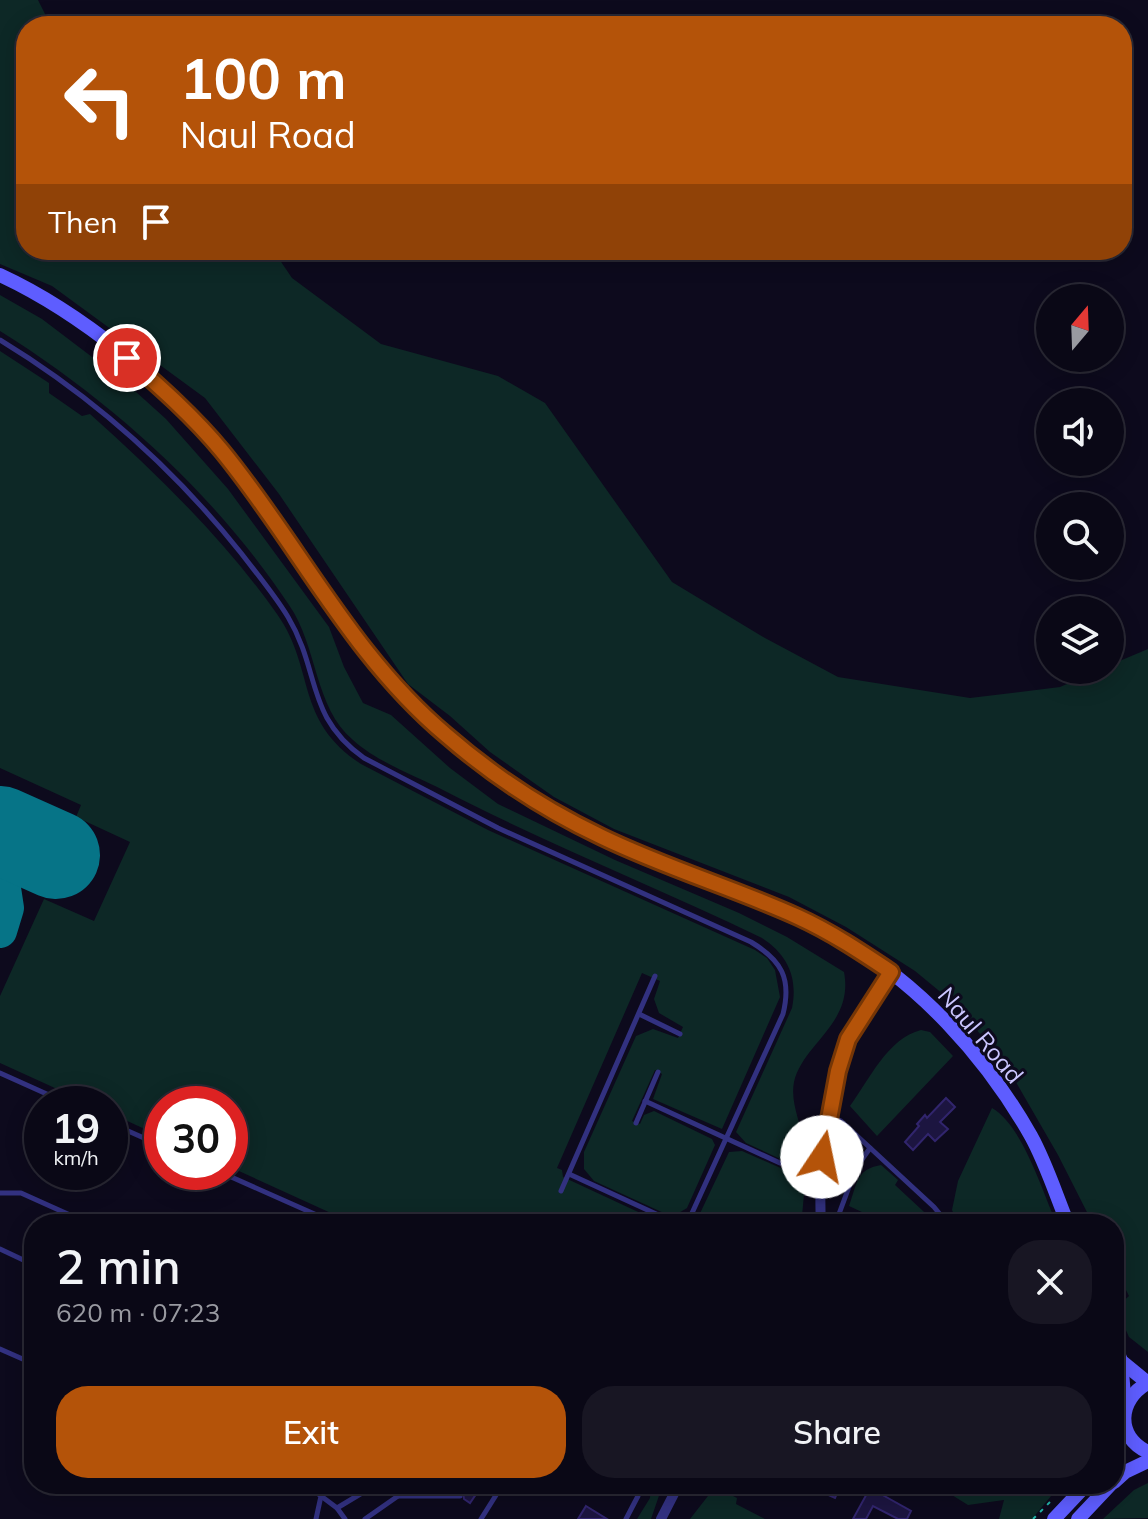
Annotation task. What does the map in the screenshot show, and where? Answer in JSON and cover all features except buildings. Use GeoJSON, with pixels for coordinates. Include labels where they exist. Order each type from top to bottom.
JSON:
{"type":"FeatureCollection","features":[{"type":"Feature","properties":{"kind":"street","name":"Naul Road"},"geometry":{"type":"LineString","coordinates":[[0,275],[52,304],[95,334],[127,358],[196,422],[238,471],[310,576],[378,667],[446,735],[489,769],[540,803],[600,836],[799,917],[840,938],[891,972],[940,1014],[1010,1102],[1033,1139],[1064,1214]]}},
{"type":"Feature","properties":{"kind":"street"},"geometry":{"type":"LineString","coordinates":[[820,1214],[822,1157],[838,1071],[848,1039],[891,972]]}},
{"type":"Feature","properties":{"kind":"street"},"geometry":{"type":"LineString","coordinates":[[1124,1363],[1148,1383],[1137,1389],[1125,1413]]}},
{"type":"Feature","properties":{"kind":"street"},"geometry":{"type":"LineString","coordinates":[[1124,1400],[1129,1437],[1135,1445],[1148,1452]]}},
{"type":"Feature","properties":{"kind":"street"},"geometry":{"type":"LineString","coordinates":[[1124,1473],[1148,1461]]}},
{"type":"Feature","properties":{"kind":"street"},"geometry":{"type":"LineString","coordinates":[[661,1519],[674,1494]]}},
{"type":"Feature","properties":{"kind":"street"},"geometry":{"type":"LineString","coordinates":[[1054,1519],[1078,1494]]}},
{"type":"Feature","properties":{"kind":"street"},"geometry":{"type":"LineString","coordinates":[[1078,1519],[1102,1494]]}},
{"type":"Feature","properties":{"kind":"lane"},"geometry":{"type":"LineString","coordinates":[[0,340],[64,382],[117,425],[183,487],[223,531],[288,617],[299,638],[321,709],[330,727],[345,745],[498,828],[751,942],[779,964],[787,997],[783,1014],[692,1214]]}},
{"type":"Feature","properties":{"kind":"lane"},"geometry":{"type":"LineString","coordinates":[[561,1191],[655,976]]}},
{"type":"Feature","properties":{"kind":"lane"},"geometry":{"type":"LineString","coordinates":[[639,1014],[680,1034]]}},
{"type":"Feature","properties":{"kind":"lane"},"geometry":{"type":"LineString","coordinates":[[636,1123],[658,1072]]}},
{"type":"Feature","properties":{"kind":"lane"},"geometry":{"type":"LineString","coordinates":[[0,1073],[29,1086]]}},
{"type":"Feature","properties":{"kind":"lane"},"geometry":{"type":"LineString","coordinates":[[645,1101],[780,1163]]}},
{"type":"Feature","properties":{"kind":"lane"},"geometry":{"type":"LineString","coordinates":[[830,1116],[841,1121],[940,1214]]}},
{"type":"Feature","properties":{"kind":"lane"},"geometry":{"type":"LineString","coordinates":[[839,1214],[856,1168],[870,1148]]}},
{"type":"Feature","properties":{"kind":"lane"},"geometry":{"type":"LineString","coordinates":[[569,1174],[656,1214]]}},
{"type":"Feature","properties":{"kind":"lane"},"geometry":{"type":"LineString","coordinates":[[248,1184],[314,1214]]}},
{"type":"Feature","properties":{"kind":"lane"},"geometry":{"type":"LineString","coordinates":[[0,1193],[21,1193],[68,1214]]}},
{"type":"Feature","properties":{"kind":"lane"},"geometry":{"type":"LineString","coordinates":[[0,1249],[24,1260]]}},
{"type":"Feature","properties":{"kind":"lane"},"geometry":{"type":"LineString","coordinates":[[0,1349],[24,1360]]}},
{"type":"Feature","properties":{"kind":"lane"},"geometry":{"type":"LineString","coordinates":[[318,1494],[337,1508],[345,1519]]}},
{"type":"Feature","properties":{"kind":"lane"},"geometry":{"type":"LineString","coordinates":[[337,1508],[360,1494]]}},
{"type":"Feature","properties":{"kind":"lane"},"geometry":{"type":"LineString","coordinates":[[481,1519],[497,1494]]}},
{"type":"Feature","properties":{"kind":"lane"},"geometry":{"type":"LineString","coordinates":[[626,1519],[637,1494]]}},
{"type":"Feature","properties":{"kind":"lane"},"geometry":{"type":"LineString","coordinates":[[316,1519],[321,1496]]}},
{"type":"Feature","properties":{"kind":"lane"},"geometry":{"type":"LineString","coordinates":[[365,1519],[398,1496],[460,1496]]}},
{"type":"Feature","properties":{"kind":"path"},"geometry":{"type":"LineString","coordinates":[[1033,1519],[1058,1494]]}},
{"type":"Feature","properties":{"kind":"green space"},"geometry":{"type":"Polygon","coordinates":[[[0,0],[38,0],[46,16],[16,16],[16,260],[280,260],[292,278],[381,344],[498,376],[545,403],[672,582],[765,638],[838,677],[970,698],[1067,684],[1124,684],[1124,659],[1148,649],[1148,1352],[1129,1337],[1124,1326],[1124,1301],[1129,1296],[1124,1286],[1124,1214],[1088,1214],[1006,1065],[955,1004],[915,971],[846,927],[789,897],[614,829],[554,797],[490,752],[408,684],[279,494],[205,398],[52,286],[0,264],[0,0]]]}},
{"type":"Feature","properties":{"kind":"green space"},"geometry":{"type":"Polygon","coordinates":[[[0,295],[42,319],[125,382],[166,419],[228,489],[329,627],[344,667],[363,703],[391,715],[450,768],[498,804],[615,860],[739,913],[787,937],[844,972],[842,1006],[799,1068],[794,1082],[795,1105],[805,1153],[802,1214],[700,1214],[729,1152],[742,1151],[783,1169],[787,1162],[746,1143],[736,1132],[792,1008],[792,977],[778,952],[762,938],[396,768],[353,740],[331,711],[306,639],[289,605],[229,526],[195,488],[121,419],[42,358],[0,331],[0,295]]]}},
{"type":"Feature","properties":{"kind":"green space"},"geometry":{"type":"Polygon","coordinates":[[[0,351],[49,383],[49,393],[82,416],[90,414],[165,484],[235,560],[257,586],[289,634],[315,712],[325,730],[361,764],[488,830],[767,958],[775,970],[780,997],[722,1129],[653,1099],[662,1074],[655,1070],[632,1121],[640,1124],[644,1115],[654,1111],[712,1139],[715,1145],[687,1208],[677,1214],[666,1214],[594,1181],[584,1169],[584,1152],[636,1036],[653,1029],[678,1038],[683,1027],[659,1013],[654,999],[660,981],[642,973],[557,1168],[562,1170],[563,1177],[643,1214],[333,1214],[248,1175],[248,1086],[144,1086],[144,1129],[128,1121],[128,1086],[50,1086],[0,1063],[0,996],[44,899],[94,921],[130,842],[76,817],[81,805],[0,768],[0,351]]]}},
{"type":"Feature","properties":{"kind":"green space"},"geometry":{"type":"Polygon","coordinates":[[[921,1030],[930,1032],[953,1056],[877,1136],[850,1106],[889,1051],[909,1034],[921,1030]]]}},
{"type":"Feature","properties":{"kind":"green space"},"geometry":{"type":"Polygon","coordinates":[[[992,1108],[1013,1129],[1022,1144],[1053,1214],[954,1214],[958,1181],[992,1108]]]}},
{"type":"Feature","properties":{"kind":"green space"},"geometry":{"type":"Polygon","coordinates":[[[881,1165],[898,1180],[895,1185],[926,1214],[863,1214],[849,1206],[862,1174],[881,1165]]]}},
{"type":"Feature","properties":{"kind":"green space"},"geometry":{"type":"Polygon","coordinates":[[[1148,1483],[1148,1518],[1103,1519],[1134,1490],[1148,1483]]]}},
{"type":"Feature","properties":{"kind":"green space"},"geometry":{"type":"Polygon","coordinates":[[[650,1494],[660,1494],[651,1519],[637,1519],[650,1494]]]}},
{"type":"Feature","properties":{"kind":"green space"},"geometry":{"type":"Polygon","coordinates":[[[710,1494],[729,1494],[737,1498],[736,1504],[765,1519],[690,1519],[710,1494]]]}},
{"type":"Feature","properties":{"kind":"green space"},"geometry":{"type":"Polygon","coordinates":[[[950,1494],[1053,1494],[1032,1519],[999,1519],[1004,1500],[968,1505],[950,1494]]]}},
{"type":"Feature","properties":{"kind":"taxiway"},"geometry":{"type":"LineString","coordinates":[[0,862],[7,908],[0,931]]}},
{"type":"Feature","properties":{"kind":"runway"},"geometry":{"type":"LineString","coordinates":[[0,830],[56,855]]}},
{"type":"Feature","properties":{"kind":"route"},"geometry":{"type":"LineString","coordinates":[[127,358],[178,404],[222,450],[378,667],[446,735],[540,803],[600,836],[799,917],[840,938],[891,972],[848,1039],[838,1071],[822,1157]]}}]}
